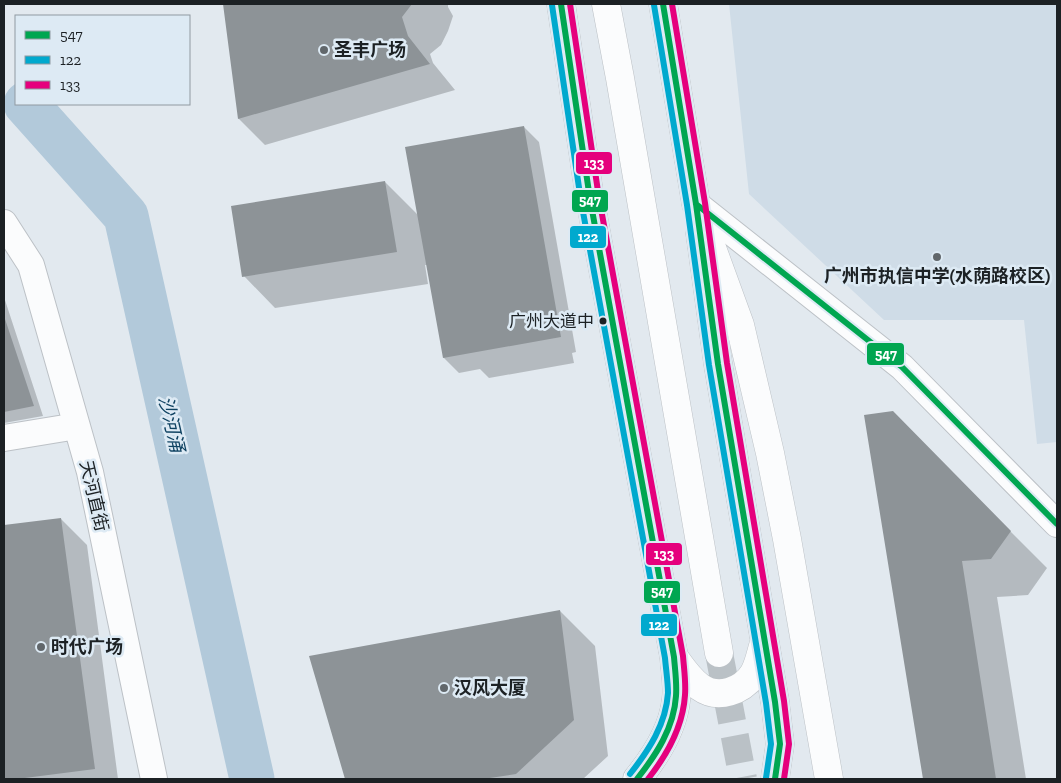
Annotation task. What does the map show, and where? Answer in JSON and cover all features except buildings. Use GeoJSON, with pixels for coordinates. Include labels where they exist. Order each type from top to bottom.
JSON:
{"type":"FeatureCollection","features":[{"type":"Feature","properties":{"kind":"main road"},"geometry":{"type":"LineString","coordinates":[[561,4],[592,209],[674,657],[676,700],[670,722],[650,763],[637,779]]}},
{"type":"Feature","properties":{"kind":"main road"},"geometry":{"type":"LineString","coordinates":[[606,4],[720,652]]}},
{"type":"Feature","properties":{"kind":"main road"},"geometry":{"type":"LineString","coordinates":[[663,4],[696,204],[718,364],[775,702],[780,744],[775,779]]}},
{"type":"Feature","properties":{"kind":"main road"},"geometry":{"type":"LineString","coordinates":[[696,204],[740,325],[770,453],[829,779]]}},
{"type":"Feature","properties":{"kind":"main road"},"geometry":{"type":"LineString","coordinates":[[674,657],[689,678],[702,688],[716,693],[732,691],[743,685],[754,672],[765,642]]}},
{"type":"Feature","properties":{"kind":"street"},"geometry":{"type":"LineString","coordinates":[[696,204],[902,367],[1057,524]]}},
{"type":"Feature","properties":{"kind":"street","name":"天河直街"},"geometry":{"type":"LineString","coordinates":[[4,222],[30,266],[90,472],[154,779]]}},
{"type":"Feature","properties":{"kind":"street"},"geometry":{"type":"LineString","coordinates":[[4,438],[77,426]]}},
{"type":"Feature","properties":{"kind":"shaded area","name":"广州市执信中学(水荫路校区)"},"geometry":{"type":"Polygon","coordinates":[[[729,4],[1057,4],[1057,442],[1037,444],[1024,320],[884,320],[749,194],[729,4]]]}},
{"type":"Feature","properties":{"kind":"waterway","name":"沙河涌"},"geometry":{"type":"LineString","coordinates":[[27,105],[126,216],[252,779]]}},
{"type":"Feature","properties":{"kind":"tunnel"},"geometry":{"type":"LineString","coordinates":[[719,653],[743,779]]}},
{"type":"Feature","properties":{"kind":"transit line","name":"547"},"geometry":{"type":"LineString","coordinates":[[561,4],[590,199],[674,657],[676,691],[672,719],[657,751],[637,779]]}},
{"type":"Feature","properties":{"kind":"transit line","name":"133"},"geometry":{"type":"LineString","coordinates":[[570,4],[599,198],[683,656],[685,690],[681,718],[668,750],[648,779]]}},
{"type":"Feature","properties":{"kind":"transit line","name":"547"},"geometry":{"type":"LineString","coordinates":[[663,4],[696,204],[718,364],[775,702],[780,744],[775,779]]}},
{"type":"Feature","properties":{"kind":"transit line","name":"133"},"geometry":{"type":"LineString","coordinates":[[672,4],[705,203],[727,363],[784,701],[789,744],[784,779]]}},
{"type":"Feature","properties":{"kind":"transit line","name":"122"},"geometry":{"type":"LineString","coordinates":[[552,5],[581,201],[667,676],[667,704],[660,726],[644,756],[630,774]]}},
{"type":"Feature","properties":{"kind":"transit line","name":"122"},"geometry":{"type":"LineString","coordinates":[[654,5],[687,205],[709,365],[766,703],[771,744],[766,778]]}},
{"type":"Feature","properties":{"kind":"transit line","name":"547"},"geometry":{"type":"LineString","coordinates":[[696,204],[902,367],[1057,524]]}},
{"type":"Feature","properties":{"kind":"place","name":"圣丰广场"},"geometry":{"type":"Point","coordinates":[324,50]}},
{"type":"Feature","properties":{"kind":"place","name":"广州市执信中学(水荫路校区)"},"geometry":{"type":"Point","coordinates":[937,257]}},
{"type":"Feature","properties":{"kind":"place","name":"广州大道中"},"geometry":{"type":"Point","coordinates":[603,321]}},
{"type":"Feature","properties":{"kind":"place","name":"时代广场"},"geometry":{"type":"Point","coordinates":[41,647]}},
{"type":"Feature","properties":{"kind":"place","name":"汉风大厦"},"geometry":{"type":"Point","coordinates":[444,688]}}]}
